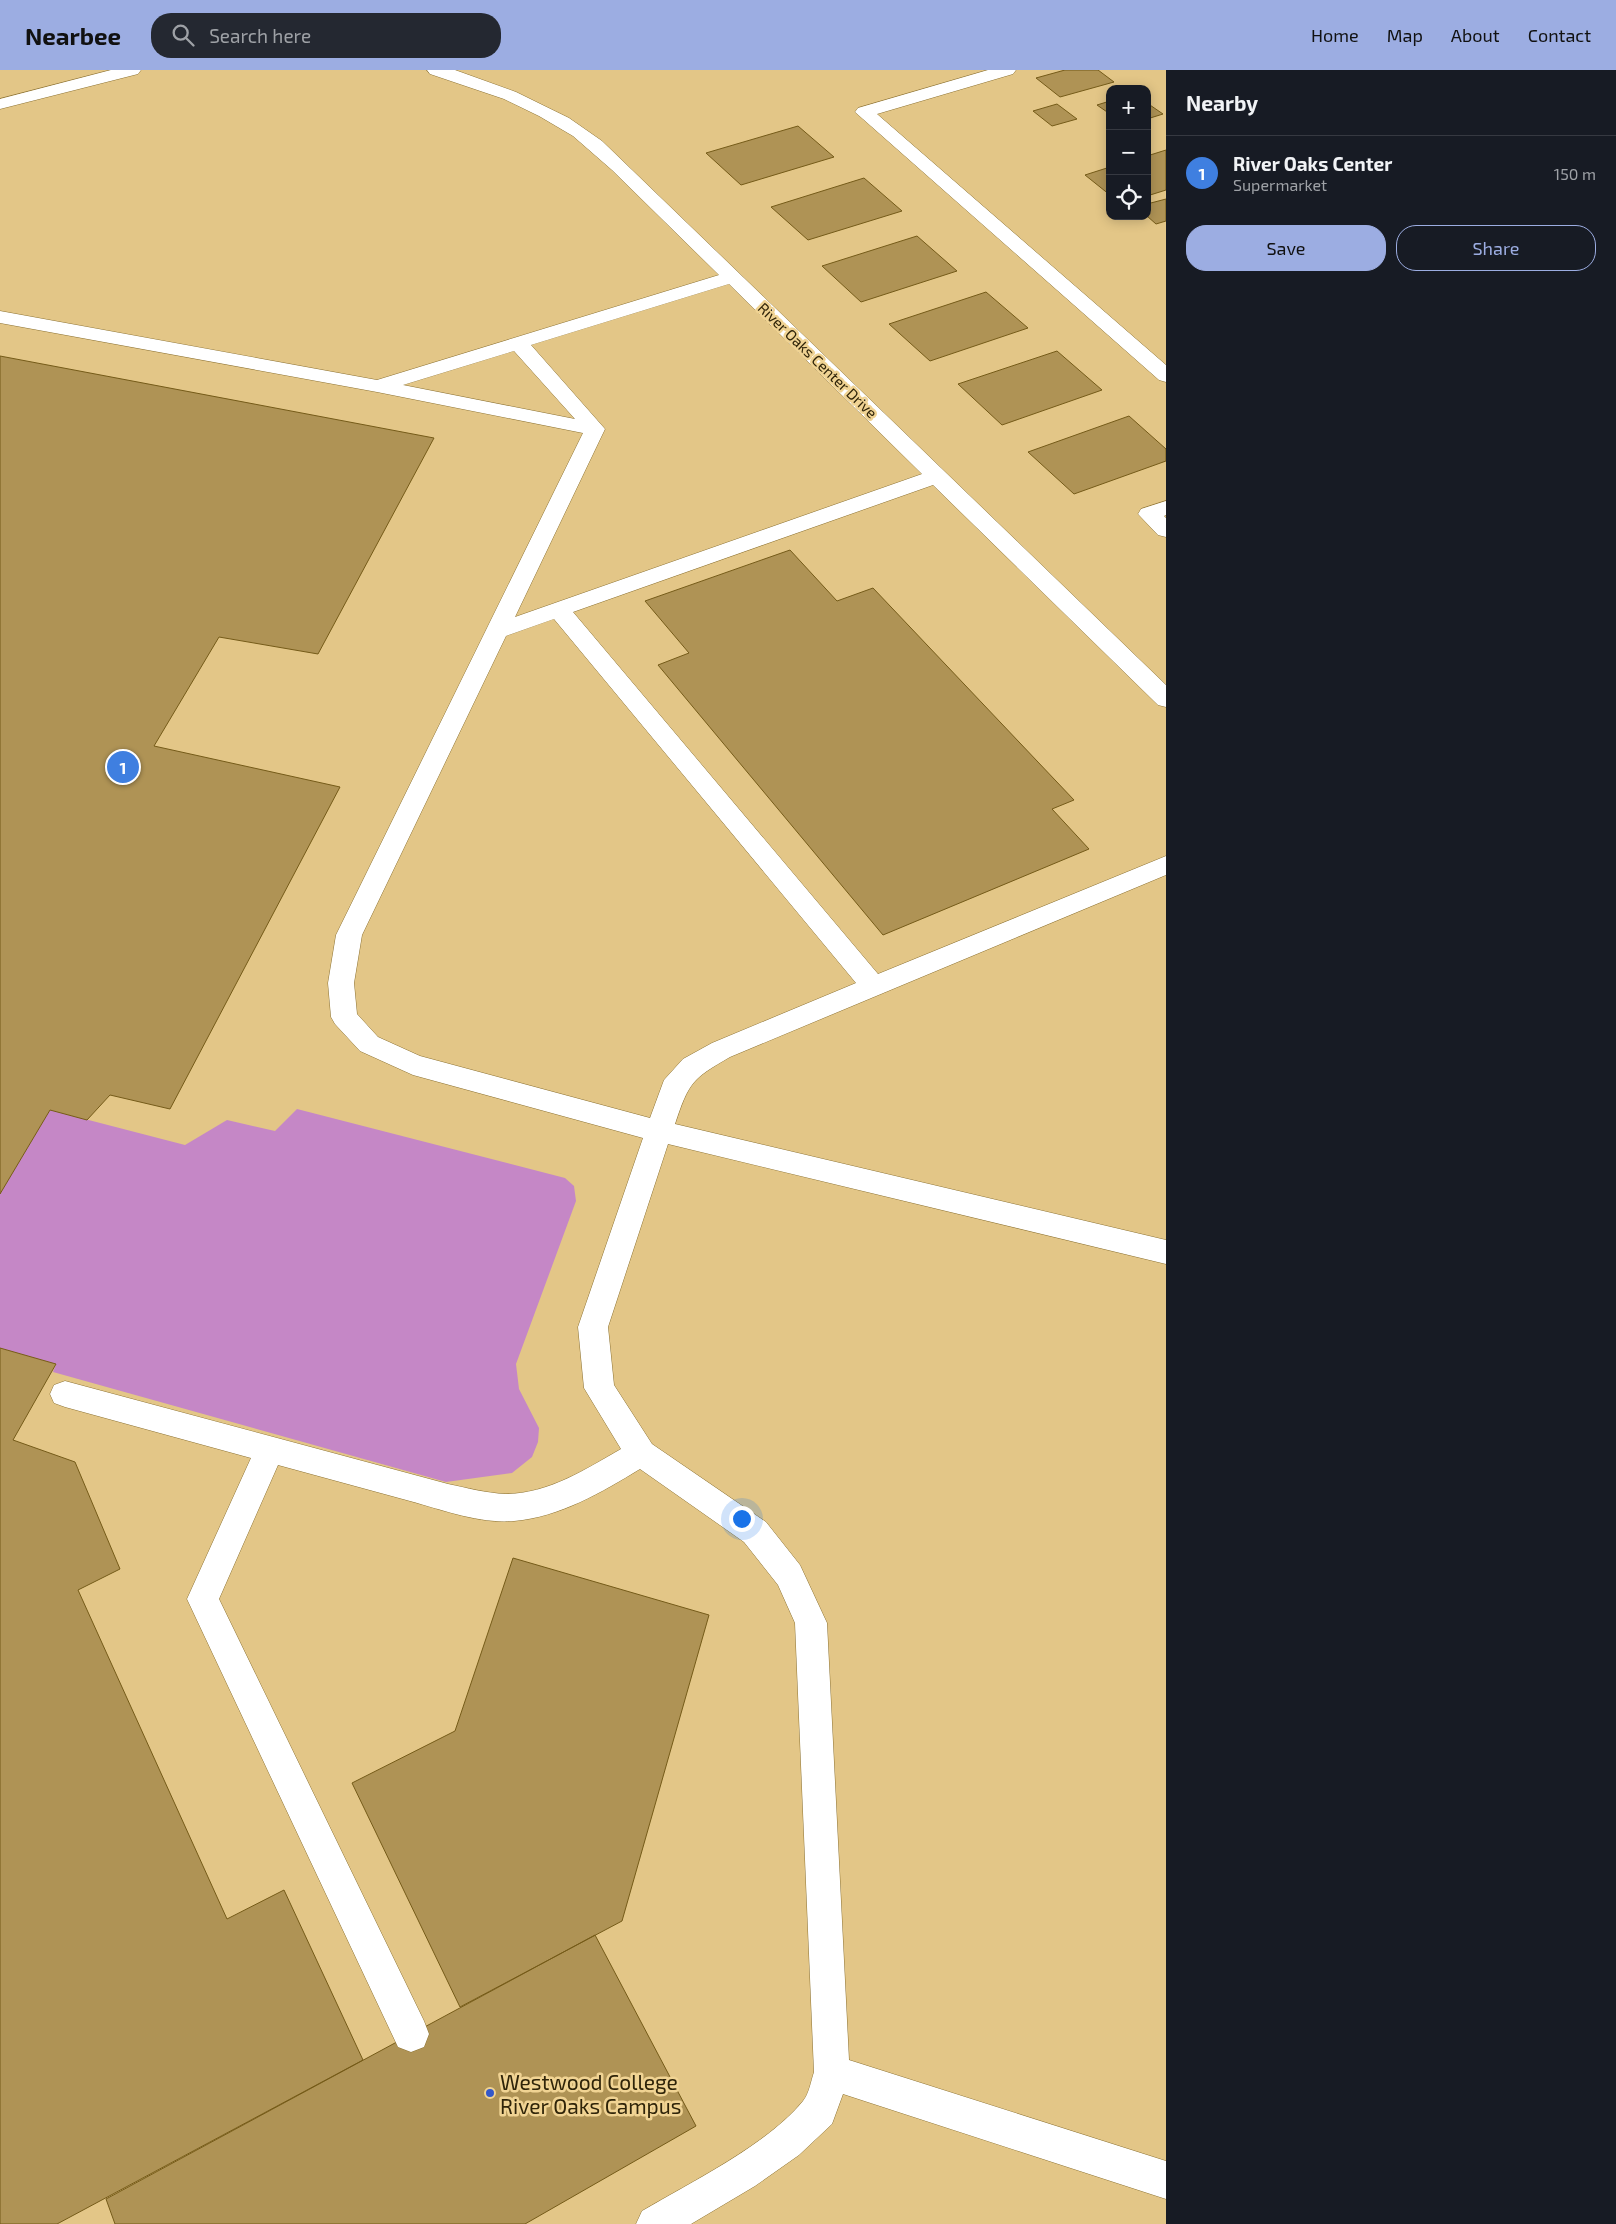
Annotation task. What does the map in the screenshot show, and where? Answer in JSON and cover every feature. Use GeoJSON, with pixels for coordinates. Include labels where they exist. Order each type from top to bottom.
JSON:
{"type":"FeatureCollection","features":[{"type":"Feature","properties":{"kind":"street"},"geometry":{"type":"LineString","coordinates":[[0,104],[132,70]]}},
{"type":"Feature","properties":{"kind":"street","name":"River Oaks Center Drive"},"geometry":{"type":"LineString","coordinates":[[436,70],[482,83],[535,106],[580,133],[620,168],[1166,699]]}},
{"type":"Feature","properties":{"kind":"street"},"geometry":{"type":"LineString","coordinates":[[1007,70],[864,112],[1166,376]]}},
{"type":"Feature","properties":{"kind":"street"},"geometry":{"type":"LineString","coordinates":[[377,386],[732,277]]}},
{"type":"Feature","properties":{"kind":"street"},"geometry":{"type":"LineString","coordinates":[[0,317],[595,428]]}},
{"type":"Feature","properties":{"kind":"street"},"geometry":{"type":"LineString","coordinates":[[518,343],[595,428]]}},
{"type":"Feature","properties":{"kind":"street"},"geometry":{"type":"LineString","coordinates":[[595,428],[350,935],[341,982],[344,1017],[369,1044],[413,1065],[659,1131],[1166,1252]]}},
{"type":"Feature","properties":{"kind":"street"},"geometry":{"type":"LineString","coordinates":[[497,632],[937,476]]}},
{"type":"Feature","properties":{"kind":"street"},"geometry":{"type":"LineString","coordinates":[[1166,508],[1148,514],[1166,530]]}},
{"type":"Feature","properties":{"kind":"street"},"geometry":{"type":"LineString","coordinates":[[559,610],[873,986]]}},
{"type":"Feature","properties":{"kind":"street"},"geometry":{"type":"LineString","coordinates":[[655,2224],[742,2173],[786,2142],[819,2111],[832,2072],[811,1623],[789,1575],[755,1532],[641,1453],[599,1388],[592,1327],[674,1088],[692,1066],[720,1050],[1166,865]]}},
{"type":"Feature","properties":{"kind":"street"},"geometry":{"type":"LineString","coordinates":[[65,1394],[448,1498],[487,1506],[523,1507],[555,1497],[590,1483],[641,1453]]}},
{"type":"Feature","properties":{"kind":"street"},"geometry":{"type":"LineString","coordinates":[[270,1450],[203,1599],[411,2034]]}},
{"type":"Feature","properties":{"kind":"street"},"geometry":{"type":"LineString","coordinates":[[832,2072],[1166,2180]]}},
{"type":"Feature","properties":{"kind":"shaded area"},"geometry":{"type":"Polygon","coordinates":[[[297,1109],[565,1178],[574,1186],[576,1201],[516,1364],[519,1389],[539,1428],[538,1442],[532,1457],[512,1473],[446,1482],[53,1372],[56,1364],[0,1348],[0,1194],[50,1110],[185,1145],[227,1120],[275,1131],[297,1109]]]}},
{"type":"Feature","properties":{"kind":"building"},"geometry":{"type":"Polygon","coordinates":[[[1065,70],[1098,70],[1114,82],[1060,97],[1036,78],[1065,70]]]}},
{"type":"Feature","properties":{"kind":"building"},"geometry":{"type":"Polygon","coordinates":[[[1106,102],[1106,111],[1097,105],[1106,102]]]}},
{"type":"Feature","properties":{"kind":"building"},"geometry":{"type":"Polygon","coordinates":[[[1057,104],[1077,119],[1052,126],[1033,111],[1057,104]]]}},
{"type":"Feature","properties":{"kind":"building"},"geometry":{"type":"Polygon","coordinates":[[[1151,106],[1163,114],[1151,118],[1151,106]]]}},
{"type":"Feature","properties":{"kind":"building"},"geometry":{"type":"Polygon","coordinates":[[[798,126],[834,157],[741,185],[706,153],[798,126]]]}},
{"type":"Feature","properties":{"kind":"building"},"geometry":{"type":"Polygon","coordinates":[[[1166,150],[1166,190],[1151,195],[1151,175],[1151,155],[1166,150]]]}},
{"type":"Feature","properties":{"kind":"building"},"geometry":{"type":"Polygon","coordinates":[[[1106,168],[1106,192],[1085,175],[1106,168]]]}},
{"type":"Feature","properties":{"kind":"building"},"geometry":{"type":"Polygon","coordinates":[[[864,178],[902,211],[808,240],[771,207],[864,178]]]}},
{"type":"Feature","properties":{"kind":"building"},"geometry":{"type":"Polygon","coordinates":[[[1166,199],[1166,221],[1156,224],[1151,220],[1151,203],[1166,199]]]}},
{"type":"Feature","properties":{"kind":"building"},"geometry":{"type":"Polygon","coordinates":[[[917,236],[957,271],[861,302],[822,266],[917,236]]]}},
{"type":"Feature","properties":{"kind":"building"},"geometry":{"type":"Polygon","coordinates":[[[986,292],[1028,328],[930,361],[889,324],[986,292]]]}},
{"type":"Feature","properties":{"kind":"building"},"geometry":{"type":"Polygon","coordinates":[[[1057,351],[1102,390],[1002,425],[958,384],[1057,351]]]}},
{"type":"Feature","properties":{"kind":"building"},"geometry":{"type":"Polygon","coordinates":[[[0,356],[434,438],[318,654],[219,637],[154,746],[340,787],[170,1109],[110,1095],[87,1120],[50,1110],[0,1194],[0,356]]]}},
{"type":"Feature","properties":{"kind":"building"},"geometry":{"type":"Polygon","coordinates":[[[1129,416],[1166,449],[1166,461],[1074,494],[1028,452],[1129,416]]]}},
{"type":"Feature","properties":{"kind":"building"},"geometry":{"type":"Polygon","coordinates":[[[790,550],[837,601],[873,588],[1074,800],[1052,809],[1089,849],[883,935],[658,665],[689,653],[645,601],[790,550]]]}},
{"type":"Feature","properties":{"kind":"building"},"geometry":{"type":"Polygon","coordinates":[[[0,1348],[56,1364],[13,1440],[75,1462],[120,1569],[78,1590],[227,1919],[284,1890],[363,2060],[57,2224],[0,2224],[0,1348]]]}},
{"type":"Feature","properties":{"kind":"building"},"geometry":{"type":"Polygon","coordinates":[[[513,1558],[709,1615],[622,1921],[460,2007],[352,1783],[455,1731],[513,1558]]]}},
{"type":"Feature","properties":{"kind":"building","name":"Westwood College River Oaks Campus"},"geometry":{"type":"Polygon","coordinates":[[[595,1935],[696,2126],[525,2224],[115,2224],[106,2199],[595,1935]]]}},
{"type":"Feature","properties":{"kind":"place","name":"River Oaks Center"},"geometry":{"type":"Point","coordinates":[123,767]}},
{"type":"Feature","properties":{"kind":"place","name":"Westwood College River Oaks Campus"},"geometry":{"type":"Point","coordinates":[490,2093]}}]}
